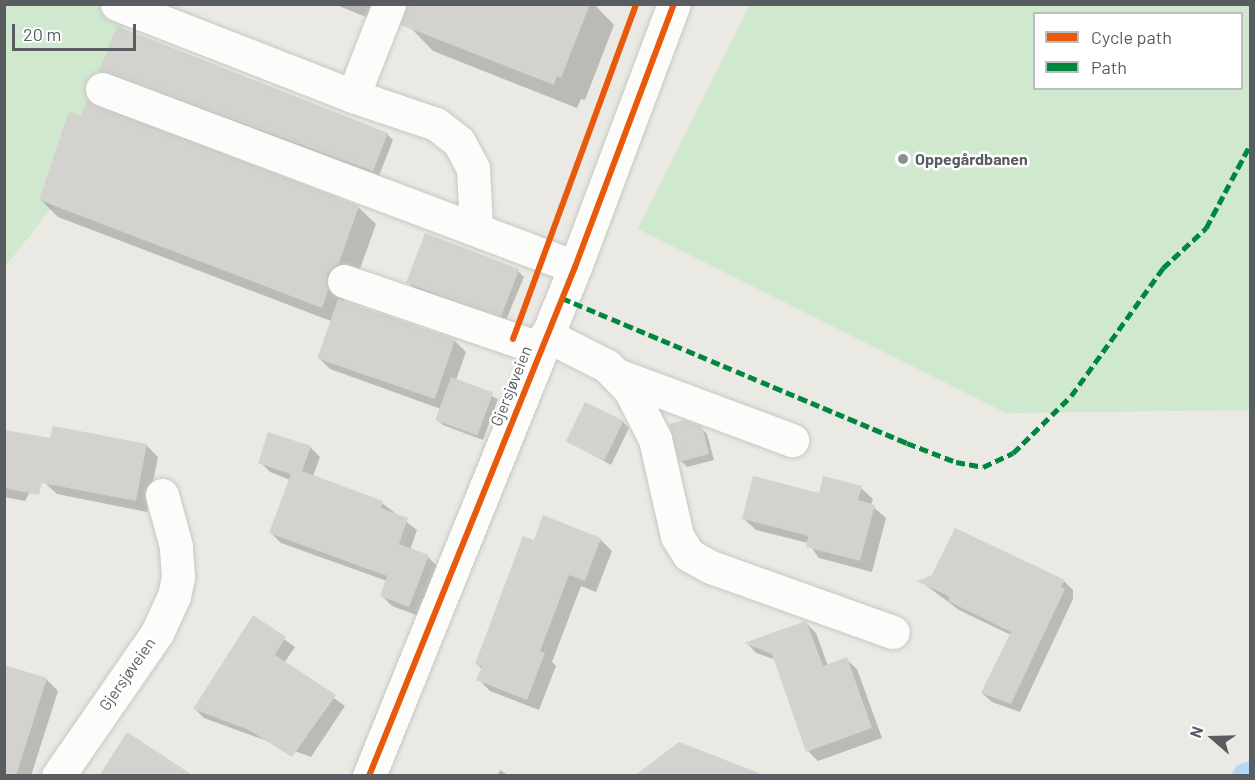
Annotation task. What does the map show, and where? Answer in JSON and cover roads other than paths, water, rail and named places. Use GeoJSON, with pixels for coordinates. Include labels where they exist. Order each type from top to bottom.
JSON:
{"type":"FeatureCollection","features":[{"type":"Feature","properties":{"kind":"street"},"geometry":{"type":"LineString","coordinates":[[117,4],[353,96],[436,124],[459,142],[473,168],[476,227]]}},
{"type":"Feature","properties":{"kind":"street"},"geometry":{"type":"LineString","coordinates":[[353,96],[389,4]]}},
{"type":"Feature","properties":{"kind":"street","name":"Gjersjøveien"},"geometry":{"type":"LineString","coordinates":[[369,776],[575,267],[674,4]]}},
{"type":"Feature","properties":{"kind":"street"},"geometry":{"type":"LineString","coordinates":[[102,89],[476,227],[575,267]]}},
{"type":"Feature","properties":{"kind":"street"},"geometry":{"type":"LineString","coordinates":[[344,281],[543,342]]}},
{"type":"Feature","properties":{"kind":"street","name":"Gjersjøveien"},"geometry":{"type":"LineString","coordinates":[[543,342],[607,366],[617,375],[655,439],[677,536],[689,555],[711,567],[804,597],[893,632]]}},
{"type":"Feature","properties":{"kind":"street"},"geometry":{"type":"LineString","coordinates":[[617,375],[792,440]]}},
{"type":"Feature","properties":{"kind":"street","name":"Gjersjøveien"},"geometry":{"type":"LineString","coordinates":[[58,776],[157,633],[174,596],[178,577],[176,546],[162,495]]}},
{"type":"Feature","properties":{"kind":"water"},"geometry":{"type":"Polygon","coordinates":[[[1250,761],[1250,775],[1231,775],[1237,765],[1250,761]]]}},
{"type":"Feature","properties":{"kind":"place","name":"Oppegårdbanen"},"geometry":{"type":"Point","coordinates":[903,159]}}]}
